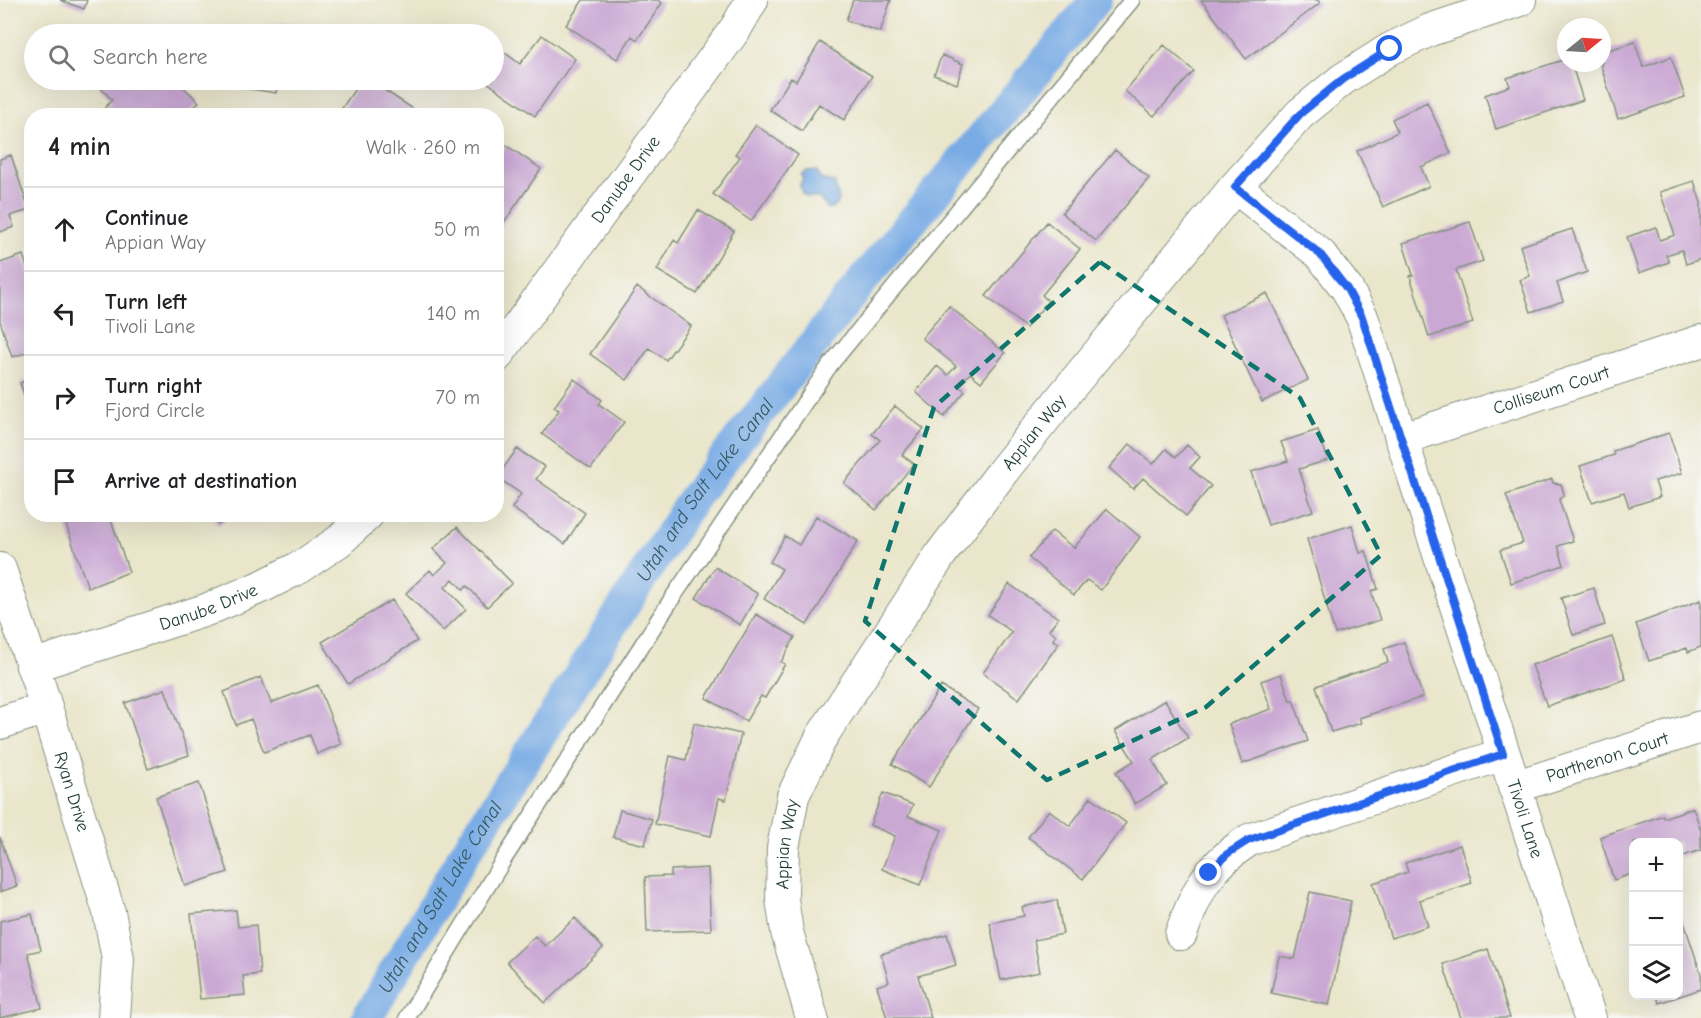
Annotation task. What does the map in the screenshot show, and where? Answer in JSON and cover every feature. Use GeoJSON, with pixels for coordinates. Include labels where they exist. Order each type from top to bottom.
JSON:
{"type":"FeatureCollection","features":[{"type":"Feature","properties":{"kind":"street","name":"Danube Drive"},"geometry":{"type":"LineString","coordinates":[[504,346],[736,28],[752,0]]}},
{"type":"Feature","properties":{"kind":"street","name":"Appian Way"},"geometry":{"type":"LineString","coordinates":[[812,1018],[787,932],[782,899],[783,848],[793,796],[822,736],[941,554],[1003,471],[1235,187],[1300,114],[1343,79],[1390,49],[1430,30],[1520,0]]}},
{"type":"Feature","properties":{"kind":"street","name":"Tivoli Lane"},"geometry":{"type":"LineString","coordinates":[[1235,187],[1320,254],[1347,289],[1362,317],[1590,1018]]}},
{"type":"Feature","properties":{"kind":"street","name":"Colliseum Court"},"geometry":{"type":"LineString","coordinates":[[1401,439],[1701,340]]}},
{"type":"Feature","properties":{"kind":"street","name":"Danube Drive"},"geometry":{"type":"LineString","coordinates":[[32,666],[206,610],[263,586],[302,566],[339,541],[359,522]]}},
{"type":"Feature","properties":{"kind":"street","name":"Ryan Drive"},"geometry":{"type":"LineString","coordinates":[[0,569],[109,912],[118,959],[114,1018]]}},
{"type":"Feature","properties":{"kind":"street"},"geometry":{"type":"LineString","coordinates":[[0,723],[46,708]]}},
{"type":"Feature","properties":{"kind":"street","name":"Parthenon Court"},"geometry":{"type":"LineString","coordinates":[[1514,788],[1701,727]]}},
{"type":"Feature","properties":{"kind":"street"},"geometry":{"type":"LineString","coordinates":[[1181,934],[1192,901],[1209,873],[1227,854],[1249,840],[1503,754]]}},
{"type":"Feature","properties":{"kind":"lane"},"geometry":{"type":"LineString","coordinates":[[407,1018],[504,859],[658,620],[830,364],[1132,0]]}},
{"type":"Feature","properties":{"kind":"highlighted area"},"geometry":{"type":"Polygon","coordinates":[[[1100,262],[1300,398],[1381,555],[1206,707],[1047,780],[865,621],[934,407],[1100,262]]]}},
{"type":"Feature","properties":{"kind":"water"},"geometry":{"type":"Polygon","coordinates":[[[807,171],[817,171],[820,179],[834,182],[839,199],[837,205],[828,209],[819,198],[807,197],[802,193],[801,174],[807,171]]]}},
{"type":"Feature","properties":{"kind":"building"},"geometry":{"type":"Polygon","coordinates":[[[60,0],[87,0],[84,9],[60,0]]]}},
{"type":"Feature","properties":{"kind":"building"},"geometry":{"type":"Polygon","coordinates":[[[583,0],[658,0],[662,3],[637,40],[632,36],[617,59],[566,25],[583,0]]]}},
{"type":"Feature","properties":{"kind":"building"},"geometry":{"type":"Polygon","coordinates":[[[853,0],[891,0],[880,32],[846,20],[853,0]]]}},
{"type":"Feature","properties":{"kind":"building"},"geometry":{"type":"Polygon","coordinates":[[[1201,0],[1318,0],[1320,3],[1246,59],[1201,0]]]}},
{"type":"Feature","properties":{"kind":"building"},"geometry":{"type":"Polygon","coordinates":[[[542,35],[575,59],[535,116],[498,90],[504,90],[504,52],[520,64],[542,35]]]}},
{"type":"Feature","properties":{"kind":"building"},"geometry":{"type":"Polygon","coordinates":[[[820,42],[872,76],[844,120],[819,104],[802,131],[770,110],[791,78],[796,81],[820,42]]]}},
{"type":"Feature","properties":{"kind":"building"},"geometry":{"type":"Polygon","coordinates":[[[1635,42],[1643,67],[1671,57],[1685,97],[1618,119],[1603,72],[1611,72],[1611,49],[1635,42]]]}},
{"type":"Feature","properties":{"kind":"building"},"geometry":{"type":"Polygon","coordinates":[[[1164,45],[1194,71],[1154,116],[1125,91],[1164,45]]]}},
{"type":"Feature","properties":{"kind":"building"},"geometry":{"type":"Polygon","coordinates":[[[942,55],[963,64],[957,84],[934,75],[942,55]]]}},
{"type":"Feature","properties":{"kind":"building"},"geometry":{"type":"Polygon","coordinates":[[[1557,62],[1557,72],[1574,72],[1583,100],[1496,129],[1485,95],[1510,86],[1507,78],[1557,62]]]}},
{"type":"Feature","properties":{"kind":"building"},"geometry":{"type":"Polygon","coordinates":[[[103,90],[186,90],[199,102],[193,108],[105,108],[112,100],[103,90]]]}},
{"type":"Feature","properties":{"kind":"building"},"geometry":{"type":"Polygon","coordinates":[[[257,90],[276,90],[276,93],[257,90]]]}},
{"type":"Feature","properties":{"kind":"building"},"geometry":{"type":"Polygon","coordinates":[[[354,90],[384,90],[412,108],[342,108],[354,90]]]}},
{"type":"Feature","properties":{"kind":"building"},"geometry":{"type":"Polygon","coordinates":[[[1427,102],[1451,153],[1421,167],[1429,186],[1383,207],[1357,151],[1398,132],[1392,119],[1427,102]]]}},
{"type":"Feature","properties":{"kind":"building"},"geometry":{"type":"Polygon","coordinates":[[[756,125],[798,155],[751,221],[713,194],[740,157],[735,154],[756,125]]]}},
{"type":"Feature","properties":{"kind":"building"},"geometry":{"type":"Polygon","coordinates":[[[506,145],[541,169],[504,222],[504,148],[506,145]]]}},
{"type":"Feature","properties":{"kind":"building"},"geometry":{"type":"Polygon","coordinates":[[[1115,150],[1149,178],[1096,241],[1062,213],[1115,150]]]}},
{"type":"Feature","properties":{"kind":"building"},"geometry":{"type":"Polygon","coordinates":[[[11,155],[24,195],[24,212],[10,216],[14,227],[0,232],[0,159],[11,155]]]}},
{"type":"Feature","properties":{"kind":"building"},"geometry":{"type":"Polygon","coordinates":[[[1694,181],[1701,203],[1701,259],[1686,264],[1682,250],[1666,255],[1669,262],[1639,273],[1627,237],[1656,227],[1660,240],[1675,235],[1660,192],[1694,181]]]}},
{"type":"Feature","properties":{"kind":"building"},"geometry":{"type":"Polygon","coordinates":[[[698,210],[734,231],[697,294],[657,270],[674,240],[678,243],[698,210]]]}},
{"type":"Feature","properties":{"kind":"building"},"geometry":{"type":"Polygon","coordinates":[[[1047,222],[1080,249],[1042,295],[1048,301],[1026,328],[986,296],[1047,222]]]}},
{"type":"Feature","properties":{"kind":"building"},"geometry":{"type":"Polygon","coordinates":[[[1470,222],[1483,261],[1456,270],[1473,323],[1429,337],[1410,276],[1413,275],[1403,243],[1470,222]]]}},
{"type":"Feature","properties":{"kind":"building"},"geometry":{"type":"Polygon","coordinates":[[[1572,229],[1587,272],[1557,283],[1563,301],[1531,312],[1520,280],[1530,276],[1520,246],[1572,229]]]}},
{"type":"Feature","properties":{"kind":"building"},"geometry":{"type":"Polygon","coordinates":[[[23,255],[24,258],[24,353],[12,357],[0,321],[0,263],[23,255]]]}},
{"type":"Feature","properties":{"kind":"building"},"geometry":{"type":"Polygon","coordinates":[[[637,287],[691,326],[666,360],[649,348],[627,380],[590,354],[637,287]]]}},
{"type":"Feature","properties":{"kind":"building"},"geometry":{"type":"Polygon","coordinates":[[[1267,293],[1308,380],[1262,402],[1221,315],[1267,293]]]}},
{"type":"Feature","properties":{"kind":"building"},"geometry":{"type":"Polygon","coordinates":[[[949,306],[1005,353],[981,382],[970,373],[959,386],[965,391],[944,417],[916,392],[937,366],[948,375],[956,366],[922,338],[949,306]]]}},
{"type":"Feature","properties":{"kind":"building"},"geometry":{"type":"Polygon","coordinates":[[[574,379],[602,400],[599,404],[624,422],[591,469],[542,434],[559,410],[554,407],[574,379]]]}},
{"type":"Feature","properties":{"kind":"building"},"geometry":{"type":"Polygon","coordinates":[[[24,382],[24,394],[20,383],[24,382]]]}},
{"type":"Feature","properties":{"kind":"building"},"geometry":{"type":"Polygon","coordinates":[[[895,406],[924,429],[902,455],[914,464],[876,510],[844,483],[880,440],[872,434],[895,406]]]}},
{"type":"Feature","properties":{"kind":"building"},"geometry":{"type":"Polygon","coordinates":[[[1318,430],[1328,460],[1299,469],[1313,511],[1268,525],[1251,472],[1288,461],[1281,442],[1318,430]]]}},
{"type":"Feature","properties":{"kind":"building"},"geometry":{"type":"Polygon","coordinates":[[[1669,433],[1682,473],[1655,481],[1660,497],[1629,507],[1624,492],[1592,502],[1580,466],[1614,455],[1613,451],[1669,433]]]}},
{"type":"Feature","properties":{"kind":"building"},"geometry":{"type":"Polygon","coordinates":[[[1130,444],[1153,464],[1166,449],[1176,457],[1187,445],[1200,457],[1190,468],[1211,486],[1186,516],[1143,478],[1133,489],[1109,468],[1130,444]]]}},
{"type":"Feature","properties":{"kind":"building"},"geometry":{"type":"Polygon","coordinates":[[[517,449],[545,467],[536,479],[585,513],[565,544],[512,508],[521,494],[504,482],[504,467],[517,449]]]}},
{"type":"Feature","properties":{"kind":"building"},"geometry":{"type":"Polygon","coordinates":[[[1552,479],[1553,483],[1561,484],[1564,494],[1559,500],[1573,541],[1558,546],[1564,565],[1511,583],[1500,550],[1523,543],[1506,495],[1552,479]]]}},
{"type":"Feature","properties":{"kind":"building"},"geometry":{"type":"Polygon","coordinates":[[[1107,509],[1140,537],[1101,590],[1087,580],[1074,595],[1029,558],[1052,531],[1074,548],[1107,509]]]}},
{"type":"Feature","properties":{"kind":"building"},"geometry":{"type":"Polygon","coordinates":[[[816,516],[858,541],[807,625],[764,599],[782,569],[770,562],[785,536],[799,545],[816,516]]]}},
{"type":"Feature","properties":{"kind":"building"},"geometry":{"type":"Polygon","coordinates":[[[65,522],[112,522],[129,572],[88,588],[65,522]]]}},
{"type":"Feature","properties":{"kind":"building"},"geometry":{"type":"Polygon","coordinates":[[[1352,525],[1360,553],[1366,551],[1378,589],[1371,591],[1380,620],[1335,634],[1307,539],[1352,525]]]}},
{"type":"Feature","properties":{"kind":"building"},"geometry":{"type":"Polygon","coordinates":[[[457,527],[512,583],[487,607],[467,586],[463,590],[453,579],[445,587],[466,609],[443,631],[406,593],[430,570],[434,575],[447,563],[433,549],[457,527]]]}},
{"type":"Feature","properties":{"kind":"building"},"geometry":{"type":"Polygon","coordinates":[[[715,567],[758,594],[740,625],[696,598],[715,567]]]}},
{"type":"Feature","properties":{"kind":"building"},"geometry":{"type":"Polygon","coordinates":[[[1009,584],[1058,618],[1049,630],[1056,635],[1053,640],[1059,643],[1019,699],[983,673],[1012,632],[988,615],[1009,584]]]}},
{"type":"Feature","properties":{"kind":"building"},"geometry":{"type":"Polygon","coordinates":[[[1594,588],[1605,625],[1573,635],[1561,598],[1594,588]]]}},
{"type":"Feature","properties":{"kind":"building"},"geometry":{"type":"Polygon","coordinates":[[[392,600],[417,641],[348,684],[322,642],[392,600]]]}},
{"type":"Feature","properties":{"kind":"building"},"geometry":{"type":"Polygon","coordinates":[[[1701,600],[1701,647],[1688,652],[1687,648],[1649,661],[1636,624],[1701,600]]]}},
{"type":"Feature","properties":{"kind":"building"},"geometry":{"type":"Polygon","coordinates":[[[756,614],[795,637],[781,662],[785,664],[765,698],[761,696],[746,721],[706,698],[756,614]]]}},
{"type":"Feature","properties":{"kind":"building"},"geometry":{"type":"Polygon","coordinates":[[[1612,637],[1626,679],[1547,706],[1532,665],[1612,637]]]}},
{"type":"Feature","properties":{"kind":"building"},"geometry":{"type":"Polygon","coordinates":[[[1404,642],[1423,697],[1359,718],[1361,723],[1331,732],[1316,686],[1388,662],[1384,649],[1404,642]]]}},
{"type":"Feature","properties":{"kind":"building"},"geometry":{"type":"Polygon","coordinates":[[[1281,674],[1308,741],[1242,764],[1229,724],[1271,709],[1261,681],[1281,674]]]}},
{"type":"Feature","properties":{"kind":"building"},"geometry":{"type":"Polygon","coordinates":[[[261,677],[271,703],[318,685],[341,744],[317,754],[310,735],[264,752],[251,719],[236,725],[224,692],[261,677]]]}},
{"type":"Feature","properties":{"kind":"building"},"geometry":{"type":"Polygon","coordinates":[[[941,686],[978,709],[929,787],[892,764],[941,686]]]}},
{"type":"Feature","properties":{"kind":"building"},"geometry":{"type":"Polygon","coordinates":[[[165,689],[189,755],[148,769],[125,703],[165,689]]]}},
{"type":"Feature","properties":{"kind":"building"},"geometry":{"type":"Polygon","coordinates":[[[1165,700],[1188,738],[1152,760],[1167,785],[1135,804],[1116,772],[1134,761],[1115,731],[1165,700]]]}},
{"type":"Feature","properties":{"kind":"building"},"geometry":{"type":"Polygon","coordinates":[[[694,723],[741,734],[726,800],[719,798],[711,836],[655,824],[670,756],[686,760],[694,723]]]}},
{"type":"Feature","properties":{"kind":"building"},"geometry":{"type":"Polygon","coordinates":[[[199,783],[228,872],[185,886],[156,797],[199,783]]]}},
{"type":"Feature","properties":{"kind":"building"},"geometry":{"type":"Polygon","coordinates":[[[883,793],[913,805],[908,816],[942,830],[920,885],[882,869],[895,836],[870,825],[883,793]]]}},
{"type":"Feature","properties":{"kind":"building"},"geometry":{"type":"Polygon","coordinates":[[[1091,797],[1126,823],[1083,879],[1028,837],[1049,810],[1070,826],[1091,797]]]}},
{"type":"Feature","properties":{"kind":"building"},"geometry":{"type":"Polygon","coordinates":[[[1693,808],[1701,830],[1701,850],[1683,856],[1683,838],[1629,838],[1629,875],[1614,880],[1600,837],[1663,815],[1663,818],[1693,808]]]}},
{"type":"Feature","properties":{"kind":"building"},"geometry":{"type":"Polygon","coordinates":[[[620,810],[652,819],[645,845],[613,837],[620,810]]]}},
{"type":"Feature","properties":{"kind":"building"},"geometry":{"type":"Polygon","coordinates":[[[0,837],[17,886],[0,892],[0,837]]]}},
{"type":"Feature","properties":{"kind":"building"},"geometry":{"type":"Polygon","coordinates":[[[1460,845],[1472,883],[1420,900],[1428,926],[1391,938],[1373,883],[1408,872],[1405,863],[1460,845]]]}},
{"type":"Feature","properties":{"kind":"building"},"geometry":{"type":"Polygon","coordinates":[[[708,868],[711,930],[647,932],[645,877],[671,876],[671,870],[708,868]]]}},
{"type":"Feature","properties":{"kind":"building"},"geometry":{"type":"Polygon","coordinates":[[[1310,892],[1351,901],[1329,1005],[1271,993],[1279,956],[1295,959],[1310,892]]]}},
{"type":"Feature","properties":{"kind":"building"},"geometry":{"type":"Polygon","coordinates":[[[1057,900],[1063,934],[1034,940],[1040,972],[1001,980],[990,923],[1024,916],[1022,907],[1057,900]]]}},
{"type":"Feature","properties":{"kind":"building"},"geometry":{"type":"Polygon","coordinates":[[[236,910],[238,927],[256,925],[260,974],[243,976],[245,995],[200,999],[191,914],[236,910]]]}},
{"type":"Feature","properties":{"kind":"building"},"geometry":{"type":"Polygon","coordinates":[[[32,914],[41,950],[28,953],[42,1008],[0,1018],[0,921],[32,914]]]}},
{"type":"Feature","properties":{"kind":"building"},"geometry":{"type":"Polygon","coordinates":[[[575,918],[603,948],[545,1003],[507,962],[535,936],[545,946],[575,918]]]}},
{"type":"Feature","properties":{"kind":"building"},"geometry":{"type":"Polygon","coordinates":[[[1683,919],[1701,974],[1701,989],[1683,995],[1683,919]]]}},
{"type":"Feature","properties":{"kind":"building"},"geometry":{"type":"Polygon","coordinates":[[[947,934],[956,965],[918,976],[931,1018],[887,1018],[877,986],[889,982],[881,954],[947,934]]]}},
{"type":"Feature","properties":{"kind":"building"},"geometry":{"type":"Polygon","coordinates":[[[1488,949],[1510,1018],[1461,1018],[1443,964],[1488,949]]]}},
{"type":"Feature","properties":{"kind":"waterway","name":"Utah and Salt Lake Canal"},"geometry":{"type":"LineString","coordinates":[[367,1018],[463,856],[694,497],[864,279],[1096,0]]}},
{"type":"Feature","properties":{"kind":"route"},"geometry":{"type":"LineString","coordinates":[[1209,873],[1227,854],[1249,840],[1503,754],[1362,317],[1347,289],[1320,254],[1235,187],[1300,114],[1343,79],[1390,49]]}}]}
